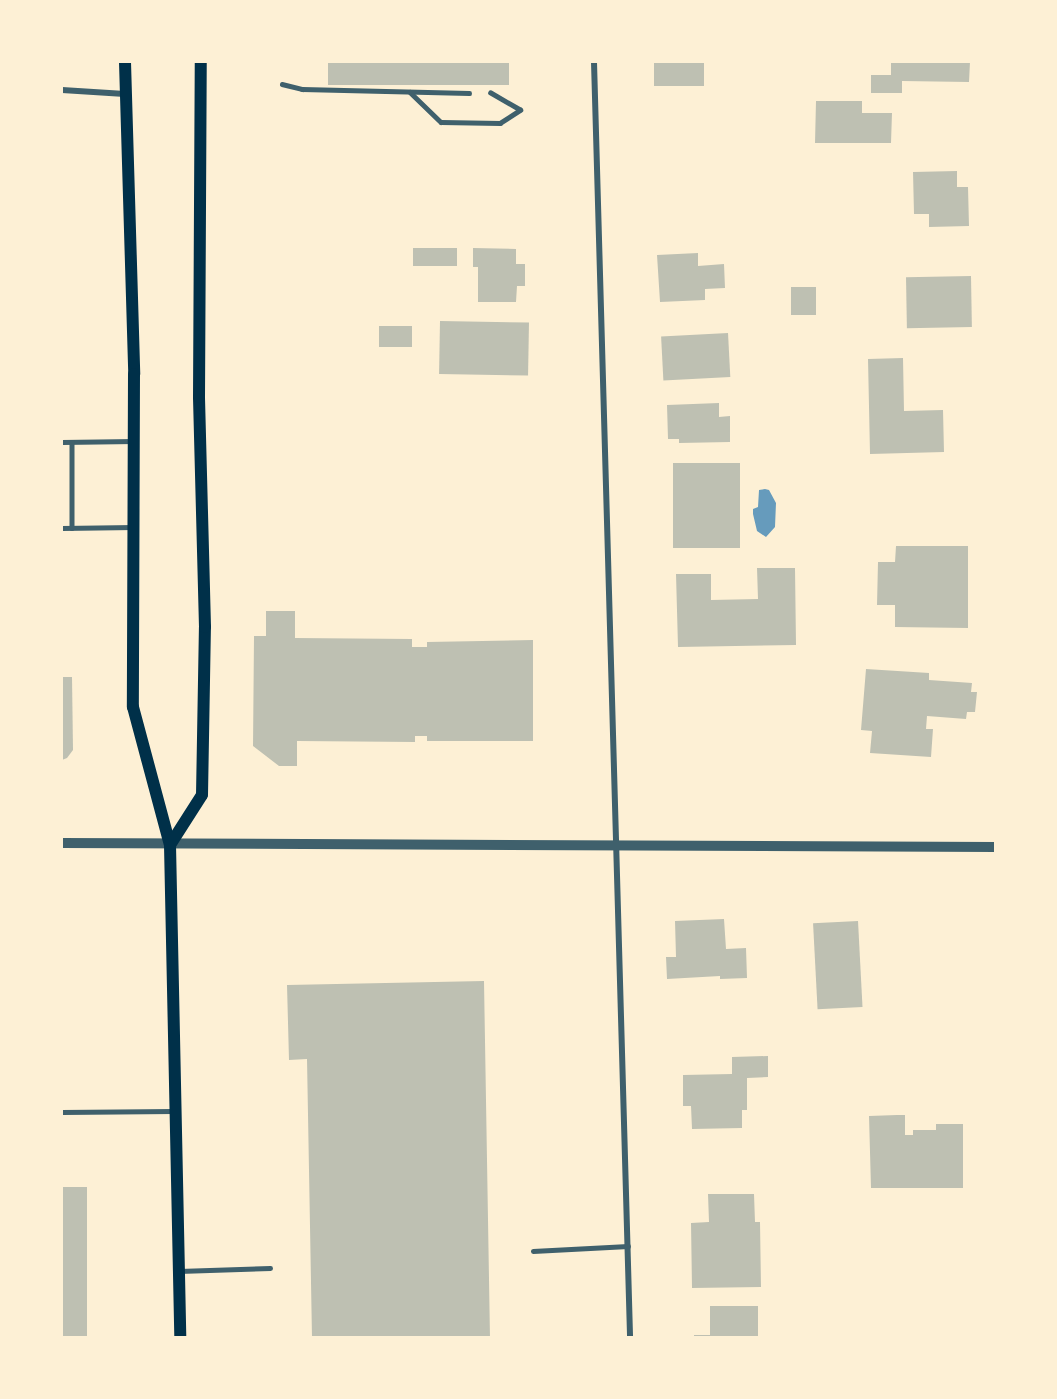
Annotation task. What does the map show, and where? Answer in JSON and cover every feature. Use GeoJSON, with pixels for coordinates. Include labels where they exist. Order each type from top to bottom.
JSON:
{"type":"FeatureCollection","features":[{"type":"Feature","properties":{"kind":"main road"},"geometry":{"type":"LineString","coordinates":[[125,62],[134,441],[133,706],[170,845],[180,1338]]}},
{"type":"Feature","properties":{"kind":"main road"},"geometry":{"type":"LineString","coordinates":[[170,845],[202,795],[205,627],[199,397],[201,62]]}},
{"type":"Feature","properties":{"kind":"street"},"geometry":{"type":"LineString","coordinates":[[594,62],[630,1338]]}},
{"type":"Feature","properties":{"kind":"street"},"geometry":{"type":"LineString","coordinates":[[62,90],[125,94]]}},
{"type":"Feature","properties":{"kind":"street"},"geometry":{"type":"LineString","coordinates":[[62,843],[996,848]]}},
{"type":"Feature","properties":{"kind":"lane"},"geometry":{"type":"LineString","coordinates":[[282,84],[302,89],[469,93]]}},
{"type":"Feature","properties":{"kind":"lane"},"geometry":{"type":"LineString","coordinates":[[409,92],[441,122],[500,123],[520,110],[491,93]]}},
{"type":"Feature","properties":{"kind":"lane"},"geometry":{"type":"LineString","coordinates":[[62,442],[134,441]]}},
{"type":"Feature","properties":{"kind":"lane"},"geometry":{"type":"LineString","coordinates":[[72,442],[72,528]]}},
{"type":"Feature","properties":{"kind":"lane"},"geometry":{"type":"LineString","coordinates":[[62,528],[134,527]]}},
{"type":"Feature","properties":{"kind":"lane"},"geometry":{"type":"LineString","coordinates":[[62,1112],[176,1111]]}},
{"type":"Feature","properties":{"kind":"lane"},"geometry":{"type":"LineString","coordinates":[[533,1251],[628,1246]]}},
{"type":"Feature","properties":{"kind":"lane"},"geometry":{"type":"LineString","coordinates":[[179,1271],[270,1268]]}},
{"type":"Feature","properties":{"kind":"water"},"geometry":{"type":"Polygon","coordinates":[[[759,490],[769,490],[776,503],[775,527],[766,537],[757,531],[753,514],[753,509],[758,507],[759,490]]]}},
{"type":"Feature","properties":{"kind":"building"},"geometry":{"type":"Polygon","coordinates":[[[328,62],[509,62],[509,85],[328,85],[328,62]]]}},
{"type":"Feature","properties":{"kind":"building"},"geometry":{"type":"Polygon","coordinates":[[[654,62],[704,62],[704,86],[654,86],[654,62]]]}},
{"type":"Feature","properties":{"kind":"building"},"geometry":{"type":"Polygon","coordinates":[[[891,62],[970,62],[969,82],[902,81],[902,93],[871,93],[871,75],[891,75],[891,62]]]}},
{"type":"Feature","properties":{"kind":"building"},"geometry":{"type":"Polygon","coordinates":[[[816,101],[862,101],[862,113],[892,113],[891,143],[815,143],[816,101]]]}},
{"type":"Feature","properties":{"kind":"building"},"geometry":{"type":"Polygon","coordinates":[[[957,171],[957,187],[968,187],[969,226],[929,227],[929,214],[914,214],[913,172],[957,171]]]}},
{"type":"Feature","properties":{"kind":"building"},"geometry":{"type":"Polygon","coordinates":[[[413,248],[457,248],[457,266],[413,266],[413,248]]]}},
{"type":"Feature","properties":{"kind":"building"},"geometry":{"type":"Polygon","coordinates":[[[473,248],[516,249],[516,264],[525,264],[525,286],[517,286],[516,302],[478,302],[478,267],[473,267],[473,248]]]}},
{"type":"Feature","properties":{"kind":"building"},"geometry":{"type":"Polygon","coordinates":[[[698,253],[698,266],[724,264],[725,288],[705,289],[705,300],[660,302],[657,255],[698,253]]]}},
{"type":"Feature","properties":{"kind":"building"},"geometry":{"type":"Polygon","coordinates":[[[971,276],[972,327],[907,328],[906,277],[971,276]]]}},
{"type":"Feature","properties":{"kind":"building"},"geometry":{"type":"Polygon","coordinates":[[[791,287],[816,287],[816,315],[791,315],[791,287]]]}},
{"type":"Feature","properties":{"kind":"building"},"geometry":{"type":"Polygon","coordinates":[[[440,321],[529,323],[528,376],[439,374],[440,321]]]}},
{"type":"Feature","properties":{"kind":"building"},"geometry":{"type":"Polygon","coordinates":[[[379,326],[412,326],[412,347],[379,347],[379,326]]]}},
{"type":"Feature","properties":{"kind":"building"},"geometry":{"type":"Polygon","coordinates":[[[728,333],[730,377],[663,380],[661,337],[728,333]]]}},
{"type":"Feature","properties":{"kind":"building"},"geometry":{"type":"Polygon","coordinates":[[[903,358],[904,411],[943,410],[944,452],[870,454],[868,359],[903,358]]]}},
{"type":"Feature","properties":{"kind":"building"},"geometry":{"type":"Polygon","coordinates":[[[719,403],[719,417],[730,416],[730,442],[679,443],[679,439],[668,439],[667,405],[719,403]]]}},
{"type":"Feature","properties":{"kind":"building"},"geometry":{"type":"Polygon","coordinates":[[[673,463],[740,463],[740,548],[673,548],[673,463]]]}},
{"type":"Feature","properties":{"kind":"building"},"geometry":{"type":"Polygon","coordinates":[[[896,546],[968,546],[968,628],[895,627],[895,605],[877,605],[878,562],[895,562],[896,546]]]}},
{"type":"Feature","properties":{"kind":"building"},"geometry":{"type":"Polygon","coordinates":[[[757,568],[795,568],[796,645],[678,647],[676,574],[711,574],[711,600],[758,599],[757,568]]]}},
{"type":"Feature","properties":{"kind":"building"},"geometry":{"type":"Polygon","coordinates":[[[266,611],[295,611],[295,638],[412,639],[412,647],[427,647],[427,642],[533,640],[533,741],[427,741],[427,736],[415,736],[415,742],[297,741],[297,766],[279,766],[253,746],[254,636],[266,636],[266,611]]]}},
{"type":"Feature","properties":{"kind":"building"},"geometry":{"type":"Polygon","coordinates":[[[866,669],[929,673],[929,680],[972,683],[971,692],[977,692],[975,712],[967,712],[966,719],[927,716],[926,729],[933,729],[931,757],[870,753],[872,731],[861,730],[866,669]]]}},
{"type":"Feature","properties":{"kind":"building"},"geometry":{"type":"Polygon","coordinates":[[[62,677],[72,677],[73,750],[67,758],[62,760],[62,677]]]}},
{"type":"Feature","properties":{"kind":"building"},"geometry":{"type":"Polygon","coordinates":[[[724,919],[726,949],[746,948],[747,978],[720,979],[720,976],[667,979],[666,957],[676,957],[675,921],[724,919]]]}},
{"type":"Feature","properties":{"kind":"building"},"geometry":{"type":"Polygon","coordinates":[[[858,921],[863,1007],[818,1009],[813,923],[858,921]]]}},
{"type":"Feature","properties":{"kind":"building"},"geometry":{"type":"Polygon","coordinates":[[[484,981],[490,1338],[312,1338],[307,1059],[289,1060],[287,985],[484,981]]]}},
{"type":"Feature","properties":{"kind":"building"},"geometry":{"type":"Polygon","coordinates":[[[768,1056],[768,1077],[747,1078],[747,1110],[742,1110],[742,1128],[692,1129],[691,1106],[683,1106],[683,1075],[732,1074],[732,1057],[768,1056]]]}},
{"type":"Feature","properties":{"kind":"building"},"geometry":{"type":"Polygon","coordinates":[[[905,1115],[905,1135],[913,1135],[913,1130],[936,1130],[936,1124],[963,1124],[963,1188],[871,1188],[869,1116],[905,1115]]]}},
{"type":"Feature","properties":{"kind":"building"},"geometry":{"type":"Polygon","coordinates":[[[62,1187],[87,1187],[87,1338],[62,1338],[62,1187]]]}},
{"type":"Feature","properties":{"kind":"building"},"geometry":{"type":"Polygon","coordinates":[[[708,1194],[754,1194],[755,1222],[760,1222],[761,1287],[692,1288],[691,1223],[709,1222],[708,1194]]]}},
{"type":"Feature","properties":{"kind":"building"},"geometry":{"type":"Polygon","coordinates":[[[710,1306],[758,1306],[758,1338],[694,1338],[694,1335],[710,1335],[710,1306]]]}}]}
